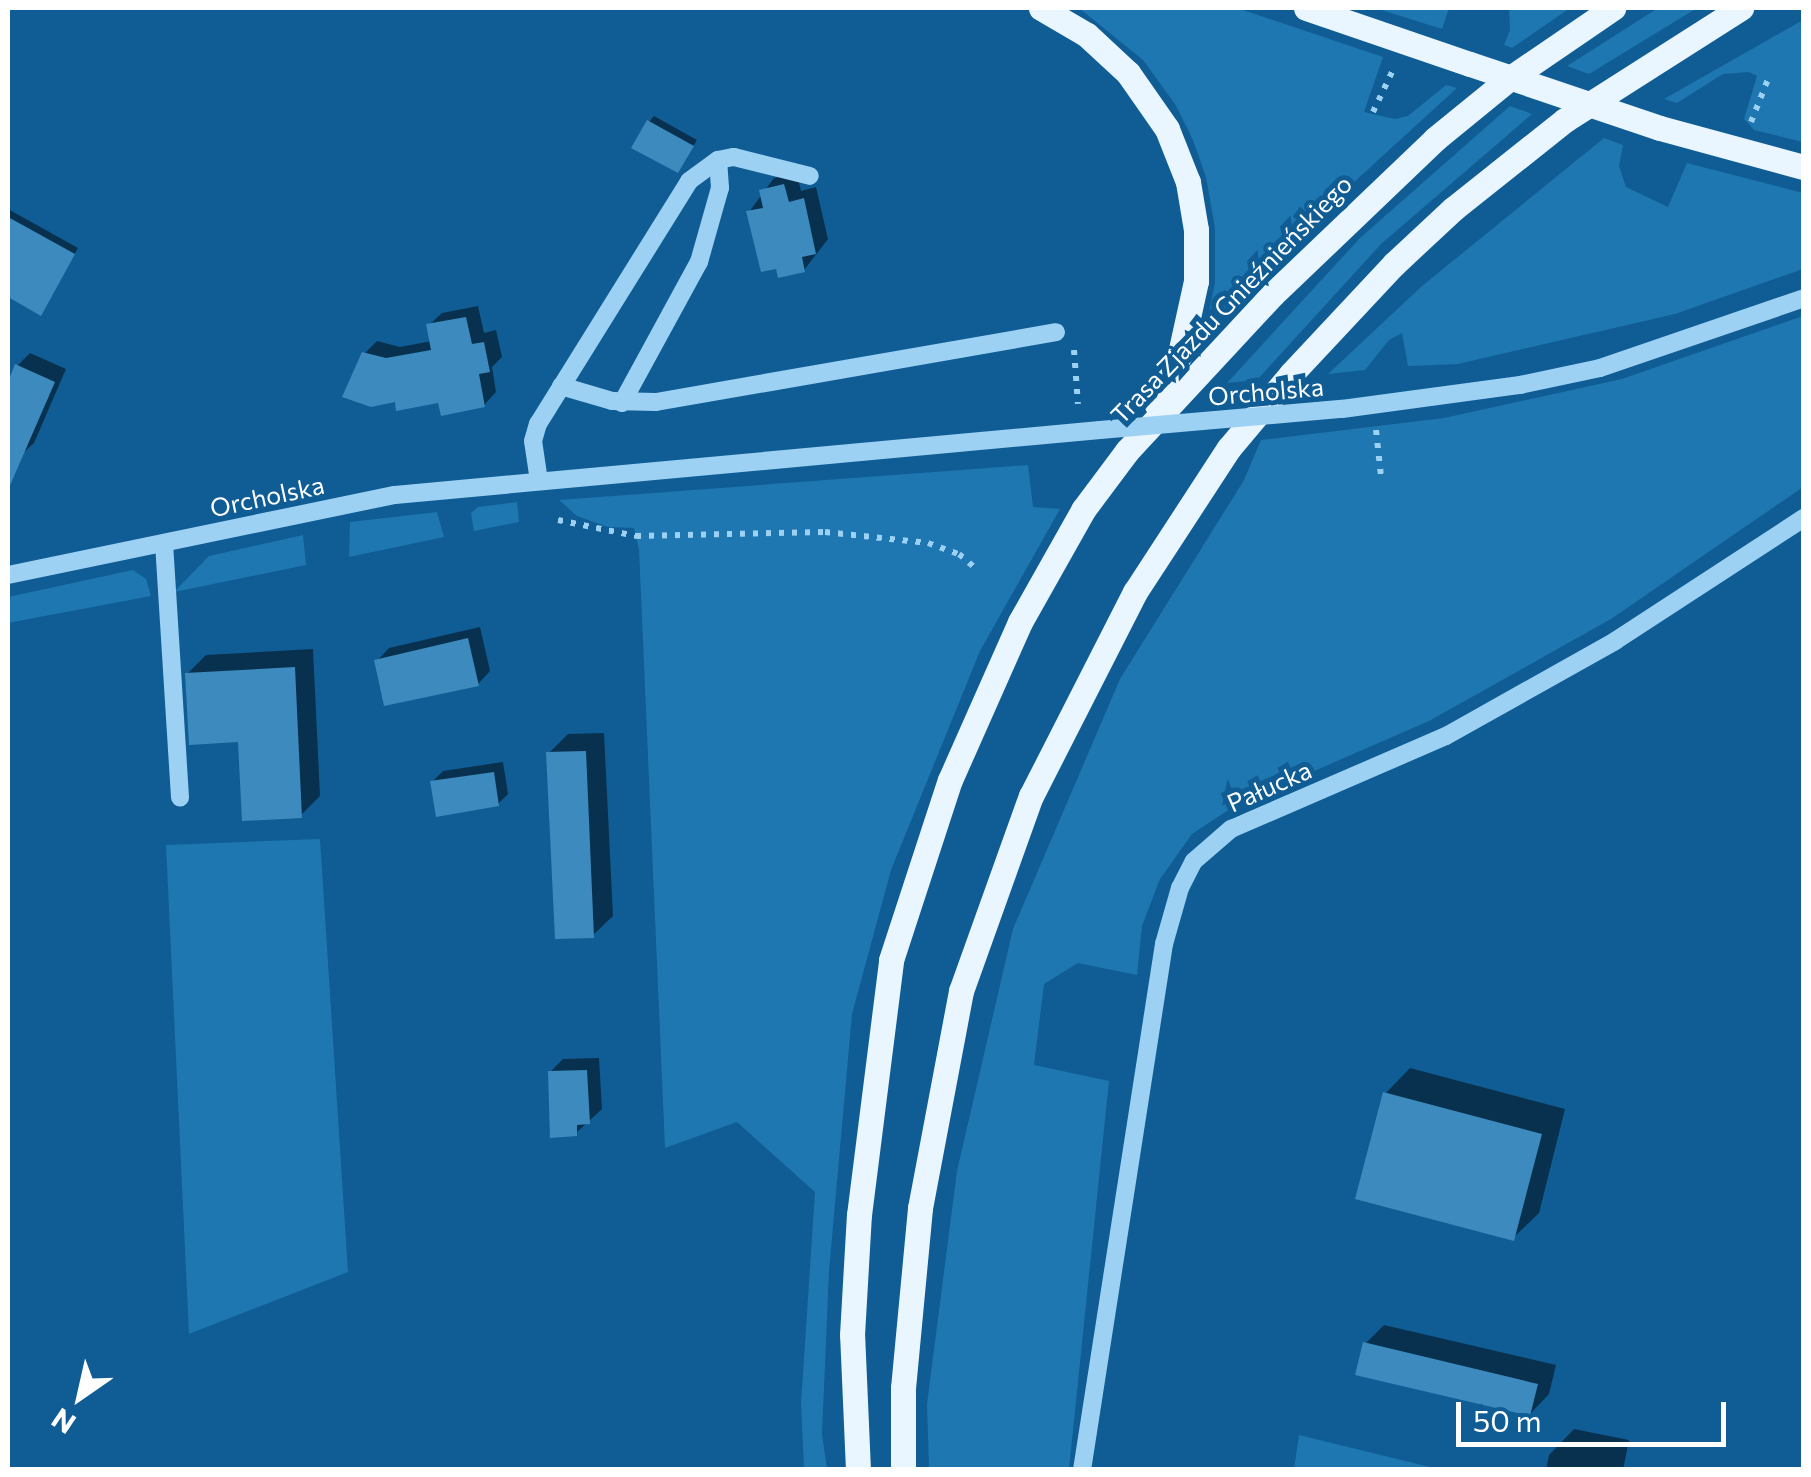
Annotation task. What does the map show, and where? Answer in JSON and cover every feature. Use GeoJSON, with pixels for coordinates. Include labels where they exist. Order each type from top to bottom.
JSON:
{"type":"FeatureCollection","features":[{"type":"Feature","properties":{"kind":"main road"},"geometry":{"type":"LineString","coordinates":[[1041,8],[1102,46],[1139,86],[1167,129],[1192,198],[1197,247],[1190,314],[1167,385],[1127,451]]}},
{"type":"Feature","properties":{"kind":"main road"},"geometry":{"type":"LineString","coordinates":[[1306,8],[1660,128],[1804,167]]}},
{"type":"Feature","properties":{"kind":"main road","name":"Trasa Zjazdu Gnieźnieńskiego"},"geometry":{"type":"LineString","coordinates":[[858,1470],[852,1335],[859,1215],[876,1050],[898,934],[950,780],[1001,661],[1061,546],[1127,451],[1272,294],[1402,167],[1506,82],[1613,8]]}},
{"type":"Feature","properties":{"kind":"main road"},"geometry":{"type":"LineString","coordinates":[[903,1470],[903,1388],[920,1208],[961,991],[1031,796],[1135,592],[1229,448],[1290,374],[1394,264],[1453,208],[1565,120],[1742,8]]}},
{"type":"Feature","properties":{"kind":"street"},"geometry":{"type":"LineString","coordinates":[[539,481],[534,432],[689,181],[718,160],[742,158],[810,176]]}},
{"type":"Feature","properties":{"kind":"street"},"geometry":{"type":"LineString","coordinates":[[622,402],[699,262],[720,188],[718,160]]}},
{"type":"Feature","properties":{"kind":"street","name":"Orcholska"},"geometry":{"type":"LineString","coordinates":[[8,575],[394,495],[1342,409],[1520,385],[1600,368],[1804,298]]}},
{"type":"Feature","properties":{"kind":"street"},"geometry":{"type":"LineString","coordinates":[[561,386],[622,402],[746,390],[1056,332]]}},
{"type":"Feature","properties":{"kind":"street","name":"Pałucka"},"geometry":{"type":"LineString","coordinates":[[1082,1470],[1164,944],[1180,888],[1194,861],[1231,829],[1446,736],[1615,642],[1804,518]]}},
{"type":"Feature","properties":{"kind":"street"},"geometry":{"type":"LineString","coordinates":[[164,543],[180,797]]}},
{"type":"Feature","properties":{"kind":"path"},"geometry":{"type":"LineString","coordinates":[[1373,112],[1392,72]]}},
{"type":"Feature","properties":{"kind":"path"},"geometry":{"type":"LineString","coordinates":[[1751,122],[1768,80]]}},
{"type":"Feature","properties":{"kind":"path"},"geometry":{"type":"LineString","coordinates":[[1074,350],[1078,404]]}},
{"type":"Feature","properties":{"kind":"path"},"geometry":{"type":"LineString","coordinates":[[1376,429],[1381,476]]}},
{"type":"Feature","properties":{"kind":"path"},"geometry":{"type":"LineString","coordinates":[[558,520],[636,536],[825,532],[928,543],[959,554],[975,568]]}},
{"type":"Feature","properties":{"kind":"shaded area"},"geometry":{"type":"Polygon","coordinates":[[[1079,8],[1237,8],[1383,57],[1364,112],[1395,119],[1408,116],[1446,85],[1457,88],[1307,225],[1211,330],[1206,326],[1215,283],[1215,228],[1206,177],[1193,140],[1175,104],[1143,60],[1079,8]]]}},
{"type":"Feature","properties":{"kind":"shaded area"},"geometry":{"type":"Polygon","coordinates":[[[1375,8],[1449,8],[1442,29],[1375,8]]]}},
{"type":"Feature","properties":{"kind":"shaded area"},"geometry":{"type":"Polygon","coordinates":[[[1509,8],[1570,8],[1512,48],[1504,45],[1510,30],[1509,8]]]}},
{"type":"Feature","properties":{"kind":"shaded area"},"geometry":{"type":"Polygon","coordinates":[[[1658,8],[1697,8],[1589,74],[1567,66],[1658,8]]]}},
{"type":"Feature","properties":{"kind":"shaded area"},"geometry":{"type":"Polygon","coordinates":[[[1803,20],[1803,142],[1754,130],[1744,119],[1757,76],[1749,72],[1723,74],[1677,103],[1664,99],[1803,20]]]}},
{"type":"Feature","properties":{"kind":"shaded area"},"geometry":{"type":"Polygon","coordinates":[[[1510,106],[1532,114],[1381,244],[1257,380],[1227,383],[1360,238],[1510,106]]]}},
{"type":"Feature","properties":{"kind":"shaded area"},"geometry":{"type":"Polygon","coordinates":[[[1604,138],[1623,145],[1619,166],[1626,187],[1668,207],[1687,163],[1803,193],[1803,269],[1675,314],[1458,364],[1408,366],[1402,333],[1389,340],[1365,370],[1328,374],[1422,286],[1604,138]]]}},
{"type":"Feature","properties":{"kind":"shaded area"},"geometry":{"type":"Polygon","coordinates":[[[1803,316],[1803,487],[1611,619],[1429,721],[1236,805],[1192,834],[1160,879],[1142,926],[1137,975],[1078,963],[1044,984],[1034,1065],[1109,1081],[1069,1469],[929,1469],[927,1404],[957,1171],[1013,929],[1120,679],[1244,480],[1261,440],[1444,418],[1622,379],[1803,316]]]}},
{"type":"Feature","properties":{"kind":"shaded area"},"geometry":{"type":"Polygon","coordinates":[[[1028,465],[1033,507],[1060,509],[980,651],[891,870],[852,1014],[829,1271],[822,1434],[827,1469],[804,1469],[801,1404],[815,1192],[737,1122],[665,1148],[639,549],[634,528],[608,527],[577,516],[559,500],[1028,465]]]}},
{"type":"Feature","properties":{"kind":"shaded area"},"geometry":{"type":"Polygon","coordinates":[[[517,502],[519,522],[474,531],[471,513],[478,507],[517,502]]]}},
{"type":"Feature","properties":{"kind":"shaded area"},"geometry":{"type":"Polygon","coordinates":[[[437,512],[444,537],[349,557],[350,522],[437,512]]]}},
{"type":"Feature","properties":{"kind":"shaded area"},"geometry":{"type":"Polygon","coordinates":[[[303,535],[306,565],[174,592],[209,556],[303,535]]]}},
{"type":"Feature","properties":{"kind":"shaded area"},"geometry":{"type":"Polygon","coordinates":[[[133,570],[146,579],[151,596],[8,623],[8,597],[133,570]]]}},
{"type":"Feature","properties":{"kind":"shaded area"},"geometry":{"type":"Polygon","coordinates":[[[320,839],[348,1272],[189,1334],[166,845],[320,839]]]}},
{"type":"Feature","properties":{"kind":"shaded area"},"geometry":{"type":"Polygon","coordinates":[[[1299,1435],[1438,1469],[1294,1469],[1299,1435]]]}},
{"type":"Feature","properties":{"kind":"building"},"geometry":{"type":"Polygon","coordinates":[[[647,120],[694,146],[678,173],[631,148],[647,120]]]}},
{"type":"Feature","properties":{"kind":"building"},"geometry":{"type":"Polygon","coordinates":[[[784,184],[789,202],[804,198],[816,254],[802,257],[805,272],[778,278],[776,269],[761,272],[746,211],[763,208],[759,190],[784,184]]]}},
{"type":"Feature","properties":{"kind":"building"},"geometry":{"type":"Polygon","coordinates":[[[8,217],[75,254],[41,316],[8,297],[8,217]]]}},
{"type":"Feature","properties":{"kind":"building"},"geometry":{"type":"Polygon","coordinates":[[[466,317],[472,344],[484,342],[490,372],[479,374],[485,407],[441,416],[438,403],[396,411],[395,402],[371,407],[342,397],[362,352],[386,358],[431,350],[426,324],[466,317]]]}},
{"type":"Feature","properties":{"kind":"building"},"geometry":{"type":"Polygon","coordinates":[[[15,364],[55,382],[8,490],[8,382],[15,364]]]}},
{"type":"Feature","properties":{"kind":"building"},"geometry":{"type":"Polygon","coordinates":[[[468,638],[479,686],[384,706],[374,660],[468,638]]]}},
{"type":"Feature","properties":{"kind":"building"},"geometry":{"type":"Polygon","coordinates":[[[295,667],[302,818],[242,821],[238,742],[189,745],[185,673],[295,667]]]}},
{"type":"Feature","properties":{"kind":"building"},"geometry":{"type":"Polygon","coordinates":[[[586,751],[594,938],[555,939],[546,752],[586,751]]]}},
{"type":"Feature","properties":{"kind":"building"},"geometry":{"type":"Polygon","coordinates":[[[494,772],[499,806],[436,817],[430,781],[494,772]]]}},
{"type":"Feature","properties":{"kind":"building"},"geometry":{"type":"Polygon","coordinates":[[[587,1070],[590,1124],[577,1125],[577,1136],[550,1138],[548,1071],[587,1070]]]}},
{"type":"Feature","properties":{"kind":"building"},"geometry":{"type":"Polygon","coordinates":[[[1383,1092],[1542,1134],[1514,1241],[1355,1199],[1383,1092]]]}},
{"type":"Feature","properties":{"kind":"building"},"geometry":{"type":"Polygon","coordinates":[[[1363,1342],[1538,1384],[1530,1416],[1355,1375],[1363,1342]]]}}]}
